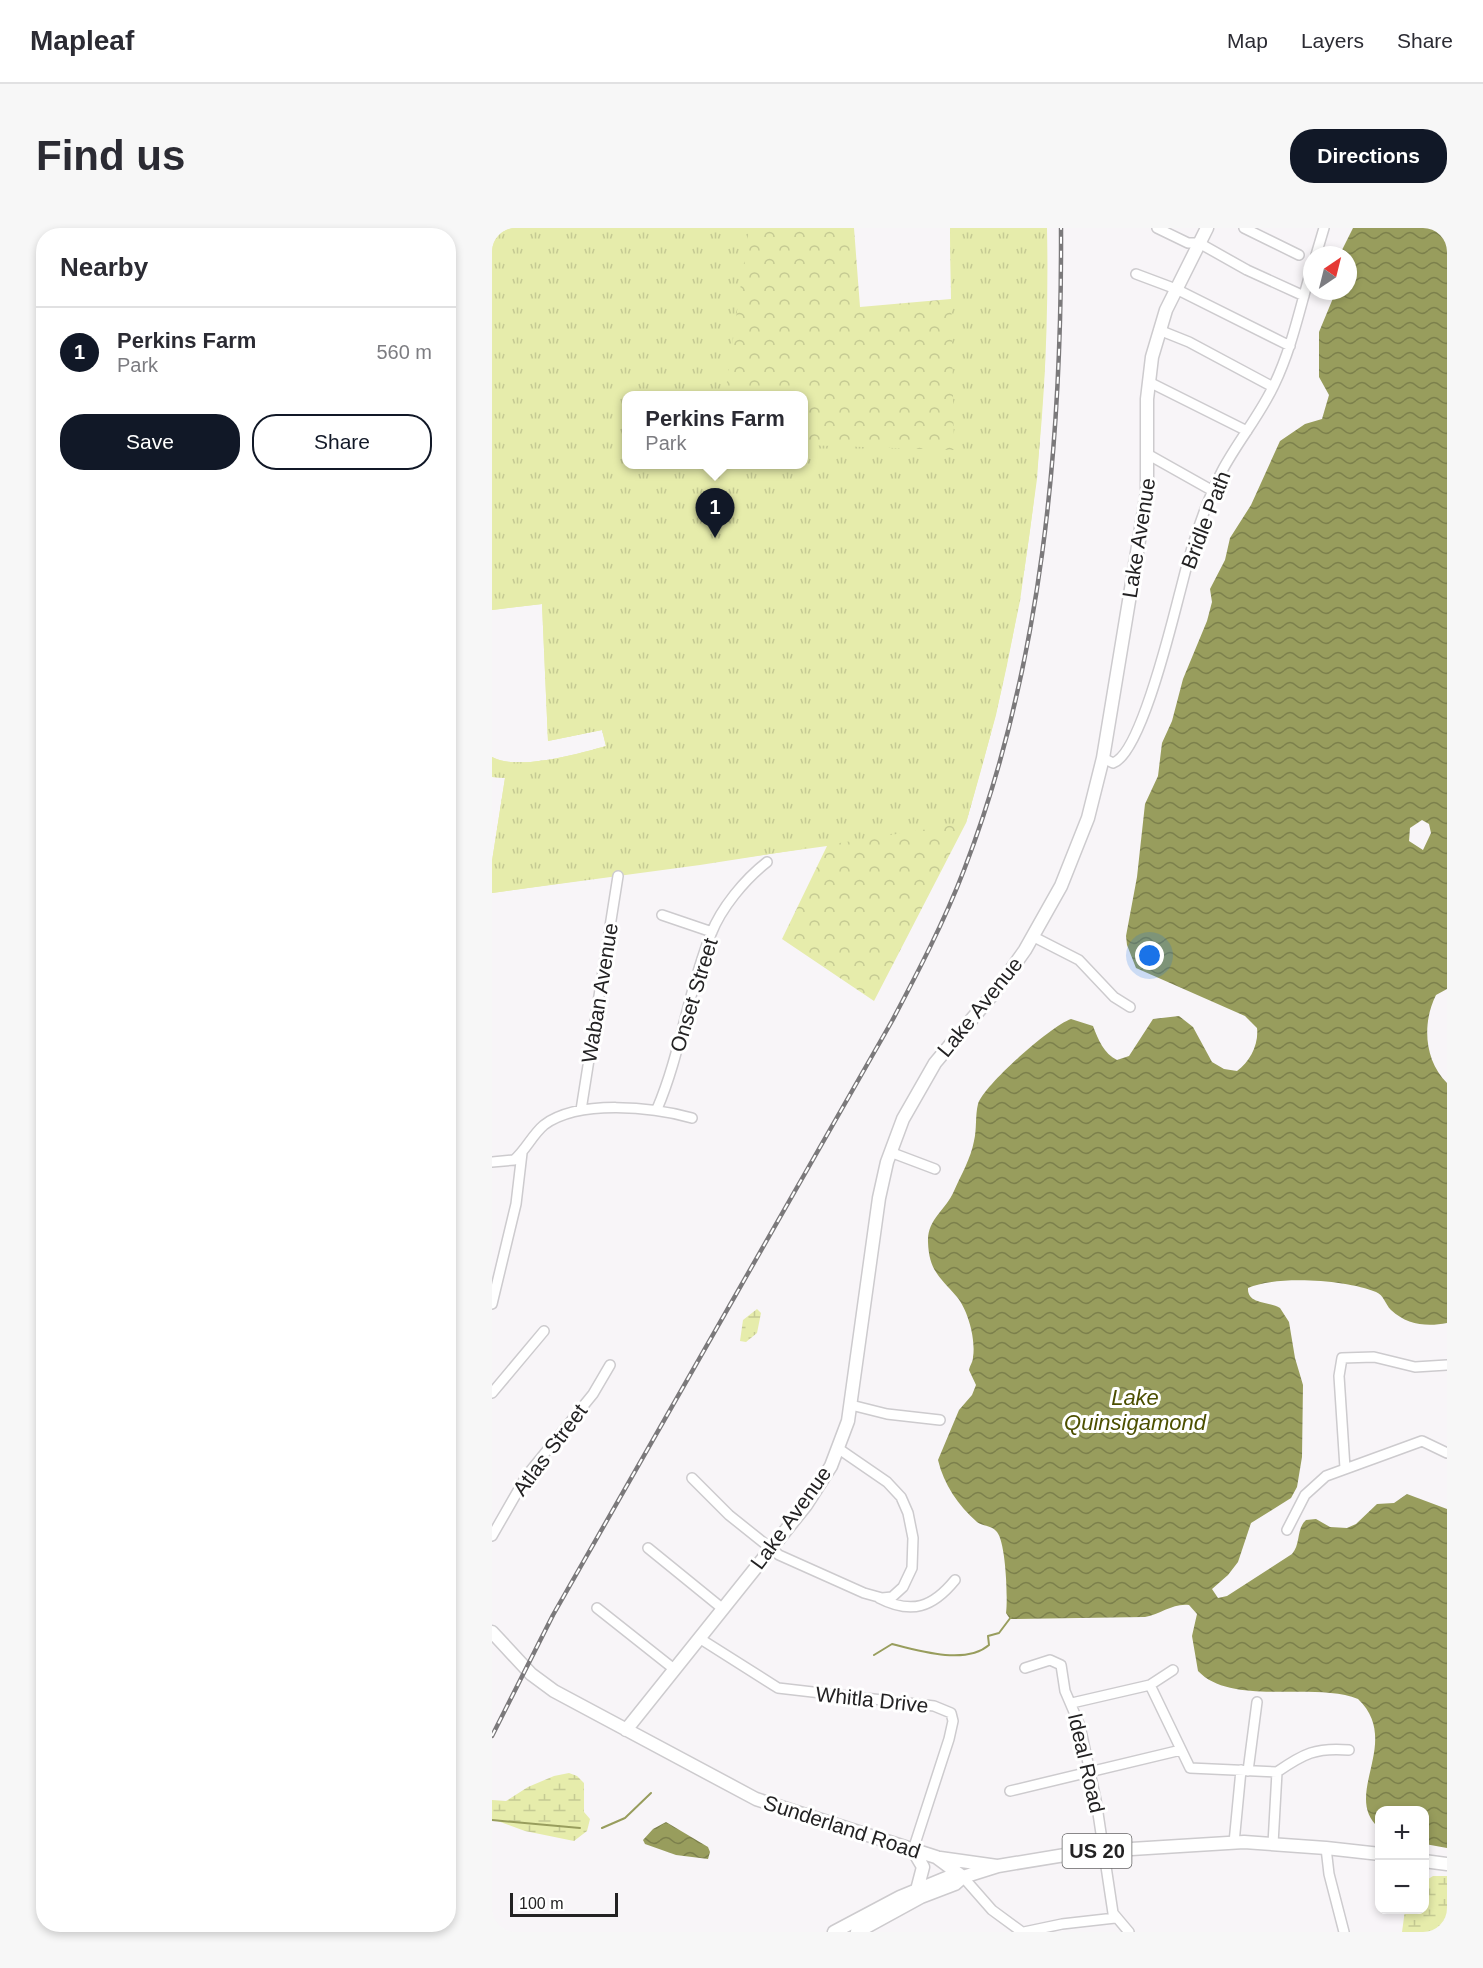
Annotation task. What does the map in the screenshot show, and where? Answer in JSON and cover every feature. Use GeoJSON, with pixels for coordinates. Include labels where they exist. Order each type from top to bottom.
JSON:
{"type":"FeatureCollection","features":[{"type":"Feature","properties":{"kind":"main road","name":"Lake Avenue"},"geometry":{"type":"LineString","coordinates":[[626,1730],[806,1505],[839,1449],[851,1405],[877,1209],[890,1152],[906,1111],[930,1070],[1003,982],[1034,937],[1076,851],[1091,808],[1103,758],[1146,504],[1149,382],[1159,330],[1176,289],[1207,228]]}},
{"type":"Feature","properties":{"kind":"main road","name":"Sunderland Road"},"geometry":{"type":"LineString","coordinates":[[492,1632],[537,1679],[568,1700],[766,1803],[936,1857],[963,1876]]}},
{"type":"Feature","properties":{"kind":"main road","name":"US 20"},"geometry":{"type":"LineString","coordinates":[[834,1932],[917,1890],[951,1876],[963,1876],[998,1866],[1105,1850],[1234,1843],[1274,1844],[1375,1853]]}},
{"type":"Feature","properties":{"kind":"main road"},"geometry":{"type":"LineString","coordinates":[[913,1850],[923,1867],[917,1890]]}},
{"type":"Feature","properties":{"kind":"main road"},"geometry":{"type":"LineString","coordinates":[[936,1857],[998,1866]]}},
{"type":"Feature","properties":{"kind":"main road"},"geometry":{"type":"LineString","coordinates":[[1429,1862],[1447,1864]]}},
{"type":"Feature","properties":{"kind":"main road","name":"US 20"},"geometry":{"type":"LineString","coordinates":[[857,1932],[913,1901],[955,1884],[963,1876]]}},
{"type":"Feature","properties":{"kind":"street"},"geometry":{"type":"LineString","coordinates":[[1157,228],[1188,243],[1199,243],[1247,270],[1303,296]]}},
{"type":"Feature","properties":{"kind":"street"},"geometry":{"type":"LineString","coordinates":[[1244,228],[1299,255]]}},
{"type":"Feature","properties":{"kind":"street"},"geometry":{"type":"LineString","coordinates":[[1319,246],[1324,228]]}},
{"type":"Feature","properties":{"kind":"street"},"geometry":{"type":"LineString","coordinates":[[1136,274],[1176,289],[1290,346]]}},
{"type":"Feature","properties":{"kind":"street","name":"Bridle Path"},"geometry":{"type":"LineString","coordinates":[[1103,758],[1113,762],[1119,760],[1132,743],[1170,638],[1185,571],[1213,491],[1274,387],[1290,346],[1303,300]]}},
{"type":"Feature","properties":{"kind":"street"},"geometry":{"type":"LineString","coordinates":[[1159,330],[1189,342],[1274,387]]}},
{"type":"Feature","properties":{"kind":"street"},"geometry":{"type":"LineString","coordinates":[[1149,382],[1247,430]]}},
{"type":"Feature","properties":{"kind":"street"},"geometry":{"type":"LineString","coordinates":[[1149,455],[1213,491]]}},
{"type":"Feature","properties":{"kind":"street","name":"Onset Street"},"geometry":{"type":"LineString","coordinates":[[657,1109],[667,1084],[712,932],[740,890],[767,862]]}},
{"type":"Feature","properties":{"kind":"street","name":"Waban Avenue"},"geometry":{"type":"LineString","coordinates":[[581,1110],[618,876]]}},
{"type":"Feature","properties":{"kind":"street"},"geometry":{"type":"LineString","coordinates":[[662,915],[712,932]]}},
{"type":"Feature","properties":{"kind":"street"},"geometry":{"type":"LineString","coordinates":[[1034,937],[1079,960],[1114,997],[1130,1007]]}},
{"type":"Feature","properties":{"kind":"street"},"geometry":{"type":"LineString","coordinates":[[492,1162],[509,1162],[522,1152],[545,1124],[581,1110],[598,1107],[657,1109],[692,1118]]}},
{"type":"Feature","properties":{"kind":"street"},"geometry":{"type":"LineString","coordinates":[[492,1304],[516,1204],[522,1152]]}},
{"type":"Feature","properties":{"kind":"street"},"geometry":{"type":"LineString","coordinates":[[890,1152],[935,1169]]}},
{"type":"Feature","properties":{"kind":"street"},"geometry":{"type":"LineString","coordinates":[[492,1393],[543,1331]]}},
{"type":"Feature","properties":{"kind":"street"},"geometry":{"type":"LineString","coordinates":[[1345,1468],[1339,1376],[1342,1358],[1372,1357],[1415,1367],[1447,1365]]}},
{"type":"Feature","properties":{"kind":"street","name":"Atlas Street"},"geometry":{"type":"LineString","coordinates":[[492,1536],[527,1475],[593,1394],[610,1365]]}},
{"type":"Feature","properties":{"kind":"street"},"geometry":{"type":"LineString","coordinates":[[851,1405],[887,1414],[940,1420]]}},
{"type":"Feature","properties":{"kind":"street"},"geometry":{"type":"LineString","coordinates":[[1287,1530],[1310,1489],[1326,1476],[1422,1441],[1447,1453]]}},
{"type":"Feature","properties":{"kind":"street"},"geometry":{"type":"LineString","coordinates":[[839,1449],[887,1482],[900,1497],[910,1521],[914,1550],[909,1575],[895,1595],[874,1596]]}},
{"type":"Feature","properties":{"kind":"street"},"geometry":{"type":"LineString","coordinates":[[692,1478],[729,1515],[773,1547],[779,1555],[892,1605],[910,1607],[939,1599],[955,1580]]}},
{"type":"Feature","properties":{"kind":"street"},"geometry":{"type":"LineString","coordinates":[[648,1548],[723,1609]]}},
{"type":"Feature","properties":{"kind":"street"},"geometry":{"type":"LineString","coordinates":[[597,1608],[674,1669]]}},
{"type":"Feature","properties":{"kind":"street","name":"Whitla Drive"},"geometry":{"type":"LineString","coordinates":[[699,1638],[778,1688],[934,1706],[951,1713],[953,1721],[950,1739],[913,1850]]}},
{"type":"Feature","properties":{"kind":"street","name":"Ideal Road"},"geometry":{"type":"LineString","coordinates":[[1025,1668],[1042,1661],[1059,1662],[1065,1691],[1072,1703],[1090,1773],[1115,1918]]}},
{"type":"Feature","properties":{"kind":"street"},"geometry":{"type":"LineString","coordinates":[[1072,1703],[1150,1685],[1173,1670]]}},
{"type":"Feature","properties":{"kind":"street"},"geometry":{"type":"LineString","coordinates":[[1150,1685],[1190,1768],[1277,1772],[1308,1753],[1321,1749],[1349,1750]]}},
{"type":"Feature","properties":{"kind":"street"},"geometry":{"type":"LineString","coordinates":[[1234,1843],[1257,1702]]}},
{"type":"Feature","properties":{"kind":"street"},"geometry":{"type":"LineString","coordinates":[[1010,1791],[1181,1750]]}},
{"type":"Feature","properties":{"kind":"street"},"geometry":{"type":"LineString","coordinates":[[1274,1844],[1277,1772]]}},
{"type":"Feature","properties":{"kind":"street"},"geometry":{"type":"LineString","coordinates":[[1326,1848],[1329,1874],[1344,1932]]}},
{"type":"Feature","properties":{"kind":"street"},"geometry":{"type":"LineString","coordinates":[[963,1876],[992,1910],[1023,1932],[1071,1922],[1115,1918],[1129,1932]]}},
{"type":"Feature","properties":{"kind":"green space"},"geometry":{"type":"Polygon","coordinates":[[[508,228],[854,228],[860,307],[951,299],[950,228],[1047,228],[1045,364],[1037,479],[1020,601],[996,715],[966,823],[874,1001],[782,939],[827,846],[492,893],[492,861],[505,778],[492,777],[492,757],[503,761],[532,762],[564,757],[606,746],[602,730],[548,741],[542,604],[492,610],[492,231],[508,228]]]}},
{"type":"Feature","properties":{"kind":"green space"},"geometry":{"type":"Polygon","coordinates":[[[508,228],[749,228],[726,391],[622,391],[622,469],[808,469],[808,445],[954,450],[950,228],[1047,228],[1044,393],[1034,502],[1003,685],[966,823],[700,865],[492,893],[492,861],[505,778],[492,777],[492,757],[503,761],[532,762],[564,757],[606,746],[602,730],[548,741],[542,604],[492,610],[492,231],[508,228]]]}},
{"type":"Feature","properties":{"kind":"green space"},"geometry":{"type":"Polygon","coordinates":[[[757,1309],[761,1313],[757,1333],[746,1342],[740,1341],[743,1320],[757,1309]]]}},
{"type":"Feature","properties":{"kind":"green space"},"geometry":{"type":"Polygon","coordinates":[[[569,1773],[577,1776],[584,1783],[584,1812],[590,1819],[587,1831],[574,1841],[525,1831],[492,1819],[492,1800],[506,1801],[528,1787],[554,1776],[569,1773]]]}},
{"type":"Feature","properties":{"kind":"green space"},"geometry":{"type":"Polygon","coordinates":[[[1433,1876],[1447,1876],[1447,1932],[1402,1932],[1404,1914],[1429,1914],[1429,1878],[1433,1876]]]}},
{"type":"Feature","properties":{"kind":"water","name":"Lake Quinsigamond"},"geometry":{"type":"Polygon","coordinates":[[[1353,228],[1447,228],[1447,989],[1436,995],[1427,1029],[1434,1063],[1439,1074],[1447,1083],[1447,1323],[1425,1325],[1410,1322],[1391,1310],[1379,1293],[1348,1284],[1294,1280],[1276,1281],[1248,1288],[1251,1297],[1255,1300],[1280,1308],[1289,1322],[1295,1358],[1303,1385],[1302,1457],[1297,1487],[1291,1498],[1251,1523],[1238,1562],[1228,1575],[1212,1589],[1218,1598],[1227,1596],[1292,1554],[1306,1520],[1316,1519],[1330,1527],[1347,1528],[1356,1524],[1377,1504],[1394,1503],[1407,1494],[1447,1509],[1447,1848],[1429,1845],[1429,1806],[1375,1806],[1375,1823],[1369,1815],[1366,1800],[1375,1733],[1370,1716],[1358,1699],[1319,1692],[1252,1691],[1213,1682],[1198,1671],[1192,1636],[1197,1614],[1189,1605],[1178,1606],[1145,1617],[1010,1619],[1006,1613],[1006,1571],[1000,1538],[994,1529],[977,1522],[958,1502],[944,1478],[938,1460],[959,1410],[972,1395],[976,1385],[969,1370],[974,1350],[968,1317],[957,1297],[933,1267],[928,1242],[931,1227],[951,1198],[973,1147],[978,1104],[983,1095],[1020,1057],[1049,1032],[1071,1019],[1093,1026],[1105,1050],[1117,1060],[1129,1056],[1153,1019],[1179,1016],[1193,1027],[1212,1062],[1224,1069],[1237,1071],[1253,1052],[1257,1028],[1245,1016],[1136,968],[1126,936],[1137,877],[1145,804],[1158,776],[1162,743],[1172,721],[1183,679],[1207,621],[1212,602],[1210,589],[1225,560],[1230,538],[1251,505],[1280,441],[1305,424],[1322,419],[1329,395],[1319,377],[1319,332],[1332,300],[1357,300],[1357,246],[1344,246],[1353,228]],[[1422,820],[1410,828],[1409,841],[1423,850],[1431,833],[1429,824],[1422,820]]]}},
{"type":"Feature","properties":{"kind":"water"},"geometry":{"type":"Polygon","coordinates":[[[666,1822],[708,1847],[710,1852],[708,1859],[676,1855],[645,1844],[643,1840],[653,1829],[666,1822]]]}},
{"type":"Feature","properties":{"kind":"waterway"},"geometry":{"type":"LineString","coordinates":[[874,1655],[892,1644],[942,1655],[968,1654],[979,1651],[989,1645],[988,1636],[999,1633],[1011,1617]]}},
{"type":"Feature","properties":{"kind":"waterway"},"geometry":{"type":"LineString","coordinates":[[602,1828],[625,1818],[651,1793]]}},
{"type":"Feature","properties":{"kind":"waterway"},"geometry":{"type":"LineString","coordinates":[[492,1820],[580,1828]]}},
{"type":"Feature","properties":{"kind":"railway"},"geometry":{"type":"LineString","coordinates":[[492,1736],[553,1615],[892,1021],[939,928],[964,870],[991,793],[1012,714],[1029,634],[1042,554],[1057,390],[1061,228]]}},
{"type":"Feature","properties":{"kind":"place","name":"Perkins Farm"},"geometry":{"type":"Point","coordinates":[715,538]}}]}
